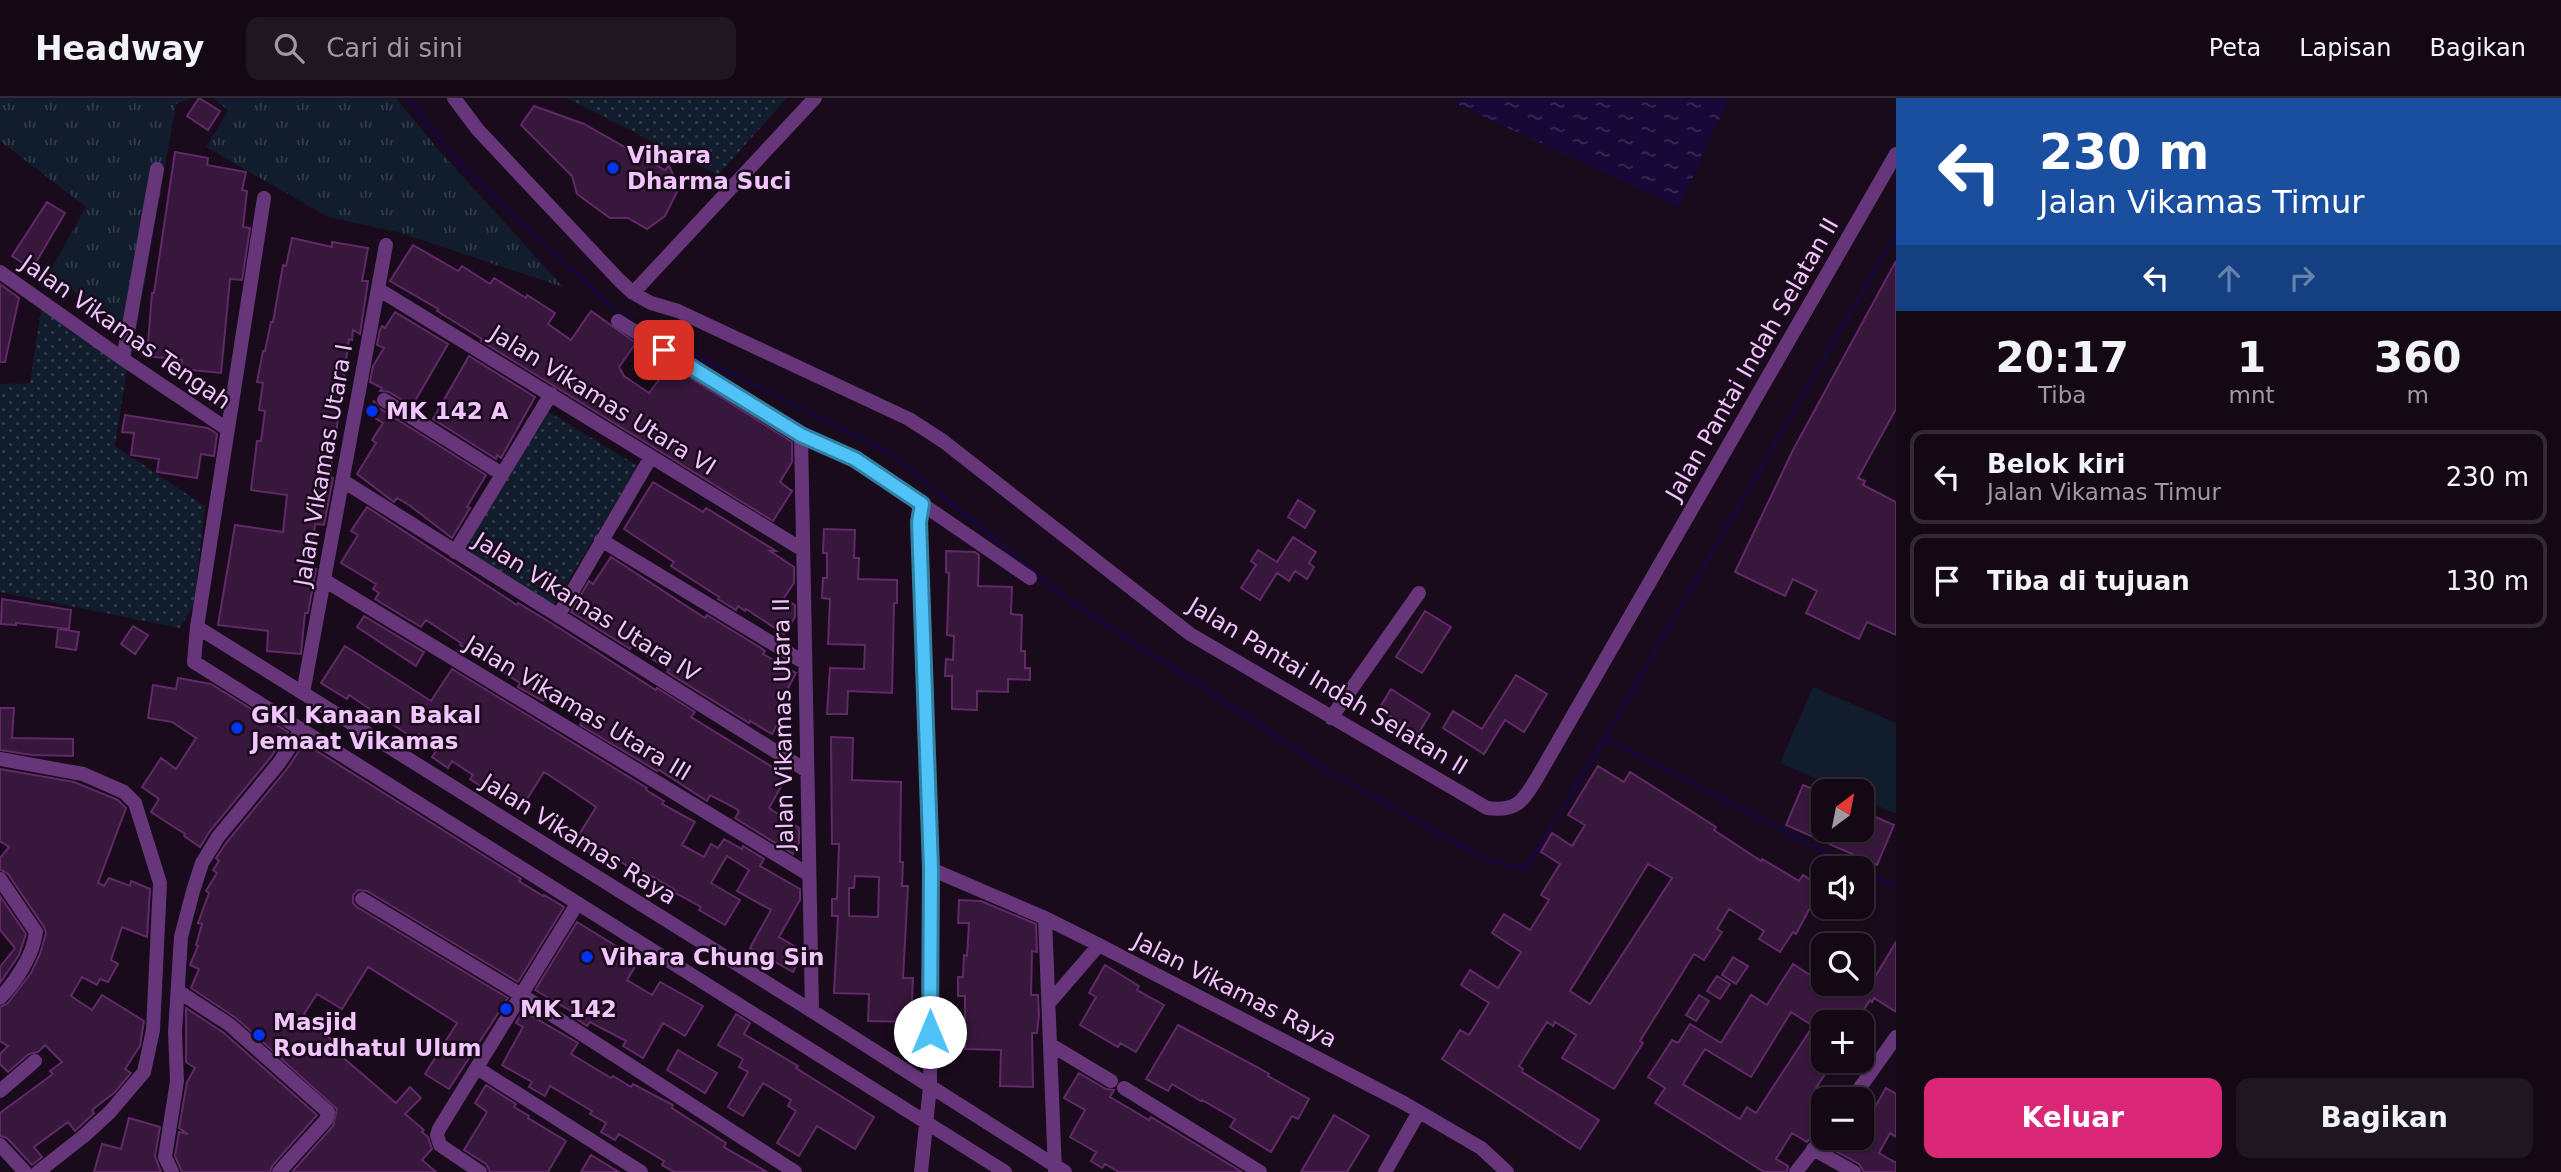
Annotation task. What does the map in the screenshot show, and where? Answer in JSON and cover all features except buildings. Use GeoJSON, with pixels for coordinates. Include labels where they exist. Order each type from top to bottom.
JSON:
{"type":"FeatureCollection","features":[{"type":"Feature","properties":{"kind":"street","name":"Jalan Pantai Indah Selatan II"},"geometry":{"type":"LineString","coordinates":[[454,98],[478,130],[606,268],[634,293],[909,419],[943,441],[1191,634],[1487,808],[1500,810],[1510,808],[1525,797],[1896,154]]}},
{"type":"Feature","properties":{"kind":"street"},"geometry":{"type":"LineString","coordinates":[[634,293],[815,98]]}},
{"type":"Feature","properties":{"kind":"street"},"geometry":{"type":"LineString","coordinates":[[123,359],[157,169]]}},
{"type":"Feature","properties":{"kind":"street"},"geometry":{"type":"LineString","coordinates":[[264,198],[197,630],[194,659],[196,664],[1005,1172]]}},
{"type":"Feature","properties":{"kind":"street","name":"Jalan Vikamas Utara I"},"geometry":{"type":"LineString","coordinates":[[303,693],[386,245]]}},
{"type":"Feature","properties":{"kind":"street","name":"Jalan Vikamas Tengah"},"geometry":{"type":"LineString","coordinates":[[0,272],[227,429]]}},
{"type":"Feature","properties":{"kind":"street","name":"Jalan Vikamas Utara VI"},"geometry":{"type":"LineString","coordinates":[[378,289],[803,550]]}},
{"type":"Feature","properties":{"kind":"street"},"geometry":{"type":"LineString","coordinates":[[618,321],[801,435],[855,459],[1030,578]]}},
{"type":"Feature","properties":{"kind":"street"},"geometry":{"type":"LineString","coordinates":[[456,552],[551,394]]}},
{"type":"Feature","properties":{"kind":"street"},"geometry":{"type":"LineString","coordinates":[[384,400],[502,474]]}},
{"type":"Feature","properties":{"kind":"street","name":"Jalan Vikamas Utara II"},"geometry":{"type":"LineString","coordinates":[[801,435],[812,1011]]}},
{"type":"Feature","properties":{"kind":"street"},"geometry":{"type":"LineString","coordinates":[[558,616],[651,457]]}},
{"type":"Feature","properties":{"kind":"street","name":"Jalan Vikamas Utara IV"},"geometry":{"type":"LineString","coordinates":[[343,481],[807,771]]}},
{"type":"Feature","properties":{"kind":"street"},"geometry":{"type":"LineString","coordinates":[[921,1172],[929,1092],[931,869],[919,522],[922,504]]}},
{"type":"Feature","properties":{"kind":"street"},"geometry":{"type":"LineString","coordinates":[[601,540],[805,663]]}},
{"type":"Feature","properties":{"kind":"street","name":"Jalan Vikamas Utara III"},"geometry":{"type":"LineString","coordinates":[[324,580],[808,874]]}},
{"type":"Feature","properties":{"kind":"street"},"geometry":{"type":"LineString","coordinates":[[1331,718],[1419,593]]}},
{"type":"Feature","properties":{"kind":"street","name":"Jalan Vikamas Raya"},"geometry":{"type":"LineString","coordinates":[[197,630],[303,693],[812,1011],[929,1092],[1059,1170]]}},
{"type":"Feature","properties":{"kind":"street"},"geometry":{"type":"LineString","coordinates":[[172,1172],[165,1157],[177,1081],[175,1032],[181,937],[201,863],[302,729]]}},
{"type":"Feature","properties":{"kind":"street"},"geometry":{"type":"LineString","coordinates":[[0,760],[83,774],[124,792],[135,803],[160,883],[153,1030],[144,1072],[110,1112],[38,1172]]}},
{"type":"Feature","properties":{"kind":"street","name":"Jalan Vikamas Raya"},"geometry":{"type":"LineString","coordinates":[[931,869],[1045,918],[1419,1112],[1481,1149],[1507,1172]]}},
{"type":"Feature","properties":{"kind":"street"},"geometry":{"type":"LineString","coordinates":[[0,879],[36,932],[34,946],[0,998]]}},
{"type":"Feature","properties":{"kind":"street"},"geometry":{"type":"LineString","coordinates":[[362,899],[523,996],[795,1172]]}},
{"type":"Feature","properties":{"kind":"street"},"geometry":{"type":"LineString","coordinates":[[480,1172],[440,1145],[437,1135],[439,1129],[577,904]]}},
{"type":"Feature","properties":{"kind":"street"},"geometry":{"type":"LineString","coordinates":[[1045,918],[1059,1170]]}},
{"type":"Feature","properties":{"kind":"street"},"geometry":{"type":"LineString","coordinates":[[1049,1003],[1099,945]]}},
{"type":"Feature","properties":{"kind":"street"},"geometry":{"type":"LineString","coordinates":[[178,991],[230,1025],[327,1112],[326,1120],[279,1172]]}},
{"type":"Feature","properties":{"kind":"street"},"geometry":{"type":"LineString","coordinates":[[1861,1087],[1896,1038]]}},
{"type":"Feature","properties":{"kind":"street"},"geometry":{"type":"LineString","coordinates":[[1051,1045],[1260,1172]]}},
{"type":"Feature","properties":{"kind":"street"},"geometry":{"type":"LineString","coordinates":[[0,1091],[35,1061]]}},
{"type":"Feature","properties":{"kind":"street"},"geometry":{"type":"LineString","coordinates":[[477,1068],[641,1172]]}},
{"type":"Feature","properties":{"kind":"street"},"geometry":{"type":"LineString","coordinates":[[1385,1172],[1419,1112]]}},
{"type":"Feature","properties":{"kind":"street"},"geometry":{"type":"LineString","coordinates":[[0,1145],[25,1172]]}},
{"type":"Feature","properties":{"kind":"street"},"geometry":{"type":"LineString","coordinates":[[1796,1172],[1812,1150]]}},
{"type":"Feature","properties":{"kind":"street"},"geometry":{"type":"LineString","coordinates":[[1815,1150],[1854,1172]]}},
{"type":"Feature","properties":{"kind":"green space"},"geometry":{"type":"Polygon","coordinates":[[[0,98],[192,98],[176,104],[135,336],[49,273],[86,207],[0,141],[0,98]]]}},
{"type":"Feature","properties":{"kind":"green space"},"geometry":{"type":"Polygon","coordinates":[[[214,98],[396,98],[437,148],[563,287],[397,232],[328,217],[206,147],[228,111],[214,98]]]}},
{"type":"Feature","properties":{"kind":"green space"},"geometry":{"type":"Polygon","coordinates":[[[567,98],[787,98],[718,175],[567,98]]]}},
{"type":"Feature","properties":{"kind":"green space"},"geometry":{"type":"Polygon","coordinates":[[[42,304],[128,362],[115,446],[205,506],[194,604],[180,628],[0,592],[0,384],[30,383],[42,304]]]}},
{"type":"Feature","properties":{"kind":"green space"},"geometry":{"type":"Polygon","coordinates":[[[547,411],[638,466],[552,608],[461,553],[547,411]]]}},
{"type":"Feature","properties":{"kind":"green space"},"geometry":{"type":"Polygon","coordinates":[[[1813,687],[1896,723],[1896,814],[1874,804],[1874,779],[1817,779],[1780,763],[1813,687]]]}},
{"type":"Feature","properties":{"kind":"water"},"geometry":{"type":"Polygon","coordinates":[[[1459,98],[1729,98],[1679,207],[1456,104],[1459,98]]]}},
{"type":"Feature","properties":{"kind":"waterway"},"geometry":{"type":"LineString","coordinates":[[408,98],[460,165],[625,319]]}},
{"type":"Feature","properties":{"kind":"waterway"},"geometry":{"type":"LineString","coordinates":[[1605,738],[1896,234]]}},
{"type":"Feature","properties":{"kind":"waterway"},"geometry":{"type":"LineString","coordinates":[[642,328],[892,454],[1065,597],[1332,773],[1487,860],[1526,869],[1605,738],[1833,856]]}},
{"type":"Feature","properties":{"kind":"waterway"},"geometry":{"type":"LineString","coordinates":[[1874,877],[1896,887]]}},
{"type":"Feature","properties":{"kind":"place","name":"Vihara Dharma Suci"},"geometry":{"type":"Point","coordinates":[613,168]}},
{"type":"Feature","properties":{"kind":"place","name":"MK 142 A"},"geometry":{"type":"Point","coordinates":[372,411]}},
{"type":"Feature","properties":{"kind":"place","name":"GKI Kanaan Bakal Jemaat Vikamas"},"geometry":{"type":"Point","coordinates":[237,728]}},
{"type":"Feature","properties":{"kind":"place","name":"Vihara Chung Sin"},"geometry":{"type":"Point","coordinates":[587,957]}},
{"type":"Feature","properties":{"kind":"place","name":"MK 142"},"geometry":{"type":"Point","coordinates":[506,1009]}},
{"type":"Feature","properties":{"kind":"place","name":"Masjid Roudhatul Ulum"},"geometry":{"type":"Point","coordinates":[259,1035]}},
{"type":"Feature","properties":{"kind":"route"},"geometry":{"type":"LineString","coordinates":[[664,350],[801,435],[855,459],[922,504],[919,522],[931,869],[930,1032]]}}]}
